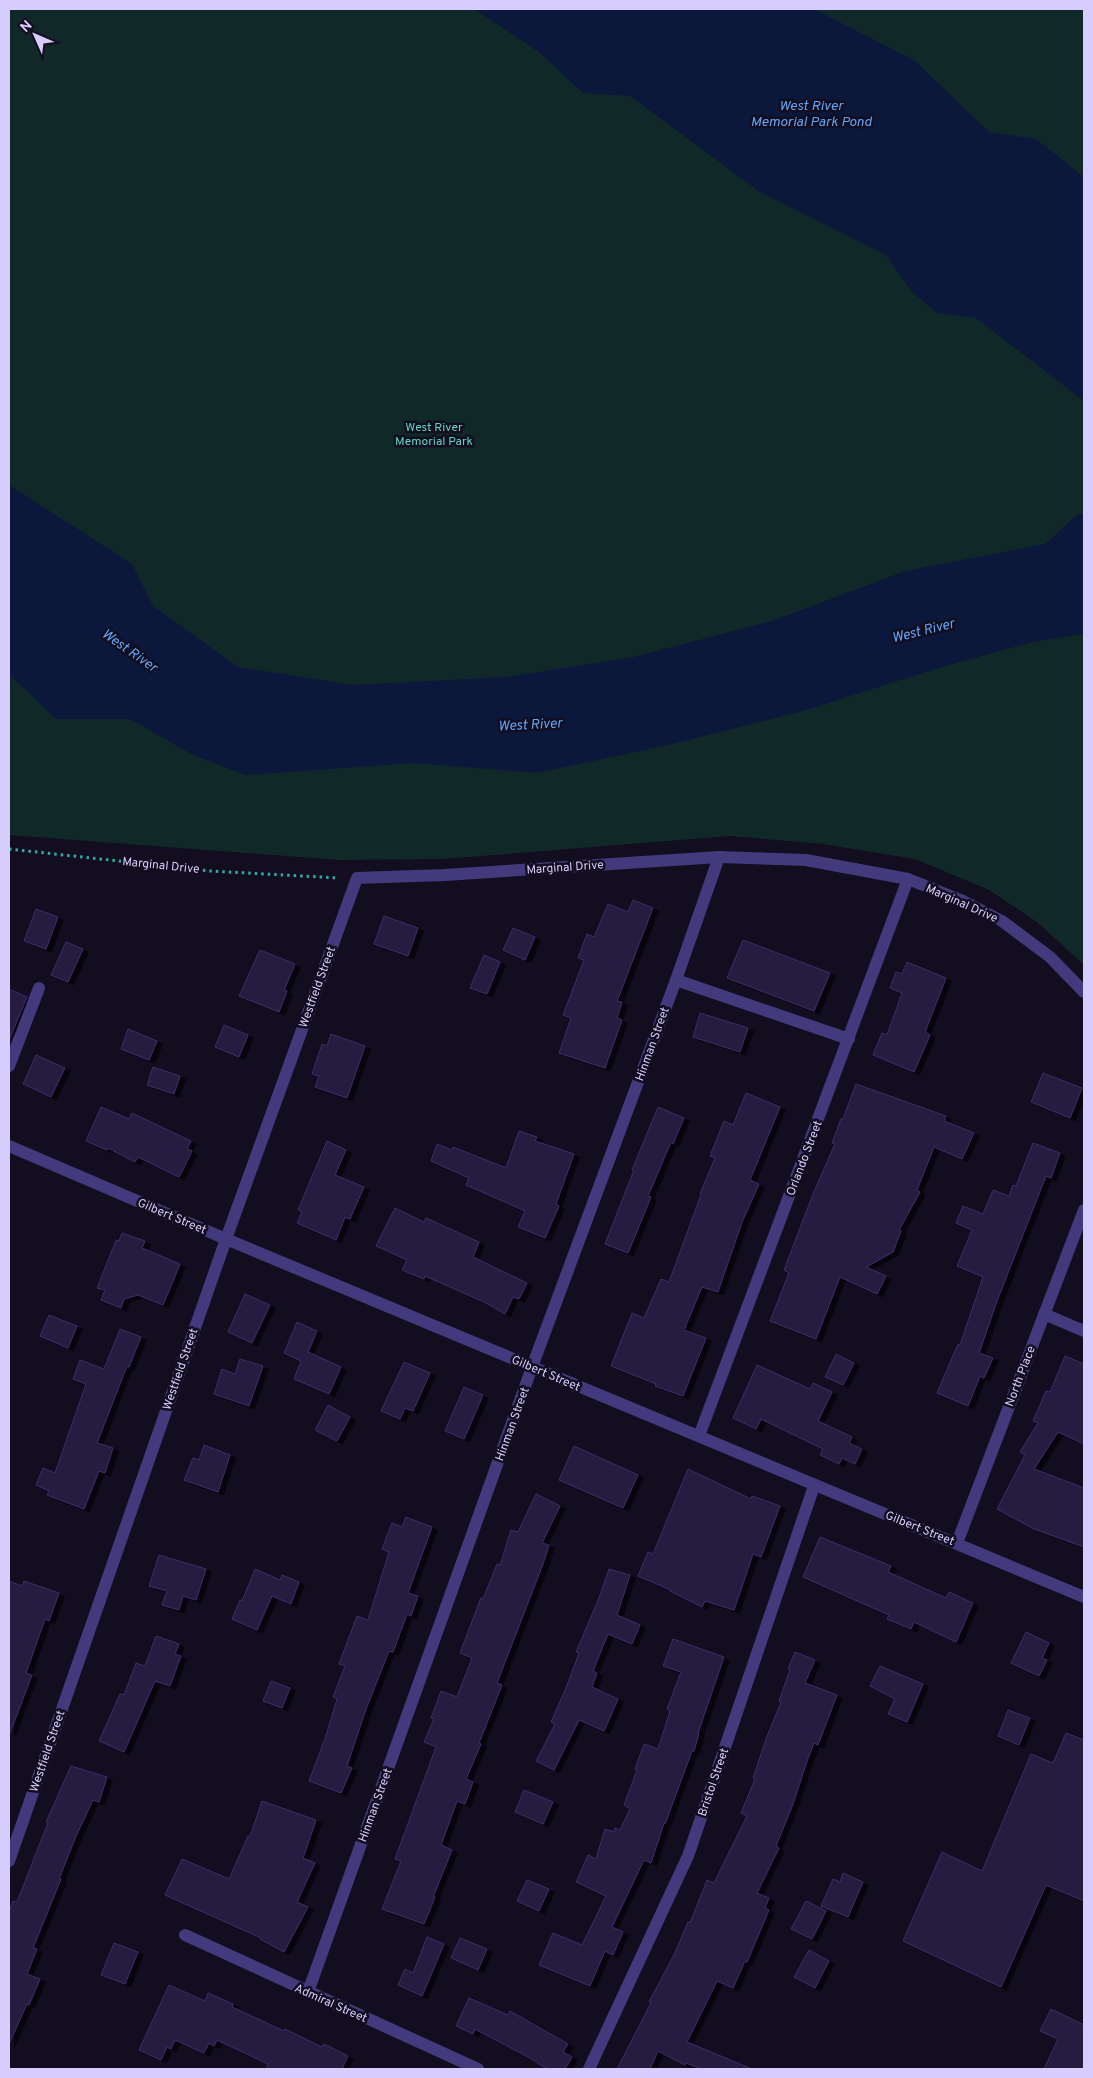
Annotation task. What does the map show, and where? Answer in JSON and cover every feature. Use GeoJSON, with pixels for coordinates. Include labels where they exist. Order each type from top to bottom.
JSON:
{"type":"FeatureCollection","features":[{"type":"Feature","properties":{"kind":"street","name":"Marginal Drive"},"geometry":{"type":"LineString","coordinates":[[357,878],[445,875],[718,858],[806,860],[908,879],[963,901],[1002,921],[1050,957],[1084,992]]}},
{"type":"Feature","properties":{"kind":"street","name":"Hinman Street"},"geometry":{"type":"LineString","coordinates":[[308,1992],[532,1367],[676,980],[718,858]]}},
{"type":"Feature","properties":{"kind":"street","name":"Westfield Street"},"geometry":{"type":"LineString","coordinates":[[9,1861],[226,1239],[357,878]]}},
{"type":"Feature","properties":{"kind":"street","name":"Orlando Street"},"geometry":{"type":"LineString","coordinates":[[699,1436],[908,879]]}},
{"type":"Feature","properties":{"kind":"street"},"geometry":{"type":"LineString","coordinates":[[676,980],[849,1039]]}},
{"type":"Feature","properties":{"kind":"street"},"geometry":{"type":"LineString","coordinates":[[9,1066],[39,988]]}},
{"type":"Feature","properties":{"kind":"street","name":"Gilbert Street"},"geometry":{"type":"LineString","coordinates":[[9,1146],[814,1486],[958,1543],[1084,1597]]}},
{"type":"Feature","properties":{"kind":"street","name":"North Place"},"geometry":{"type":"LineString","coordinates":[[958,1543],[1084,1210]]}},
{"type":"Feature","properties":{"kind":"street"},"geometry":{"type":"LineString","coordinates":[[1044,1314],[1084,1331]]}},
{"type":"Feature","properties":{"kind":"street","name":"Bristol Street"},"geometry":{"type":"LineString","coordinates":[[589,2069],[688,1856],[814,1486]]}},
{"type":"Feature","properties":{"kind":"street","name":"Admiral Street"},"geometry":{"type":"LineString","coordinates":[[185,1935],[478,2069]]}},
{"type":"Feature","properties":{"kind":"path","name":"Marginal Drive"},"geometry":{"type":"LineString","coordinates":[[9,849],[210,871],[357,878]]}},
{"type":"Feature","properties":{"kind":"green space","name":"West River Memorial Park"},"geometry":{"type":"Polygon","coordinates":[[[9,9],[1084,9],[1084,965],[1037,922],[989,890],[915,859],[823,844],[730,836],[443,859],[338,860],[9,835],[9,9]]]}},
{"type":"Feature","properties":{"kind":"water","name":"West River Memorial Park Pond"},"geometry":{"type":"Polygon","coordinates":[[[474,9],[814,9],[915,61],[989,132],[1036,139],[1084,177],[1084,401],[976,318],[937,313],[912,292],[886,255],[760,192],[630,96],[583,93],[540,53],[474,9]]]}},
{"type":"Feature","properties":{"kind":"water","name":"West River"},"geometry":{"type":"Polygon","coordinates":[[[9,485],[132,564],[153,606],[238,667],[353,685],[507,677],[634,657],[772,621],[905,571],[1045,544],[1078,514],[1084,514],[1084,634],[1033,642],[938,668],[810,709],[677,743],[537,773],[414,763],[246,775],[193,755],[130,719],[56,719],[9,674],[9,485]]]}},
{"type":"Feature","properties":{"kind":"building"},"geometry":{"type":"Polygon","coordinates":[[[633,900],[653,908],[617,1001],[622,1002],[617,1018],[622,1020],[605,1068],[559,1053],[571,1018],[563,1015],[584,960],[578,958],[587,934],[594,937],[608,904],[628,912],[633,900]]]}},
{"type":"Feature","properties":{"kind":"building"},"geometry":{"type":"Polygon","coordinates":[[[36,909],[58,917],[46,949],[24,941],[36,909]]]}},
{"type":"Feature","properties":{"kind":"building"},"geometry":{"type":"Polygon","coordinates":[[[384,916],[418,928],[408,956],[374,944],[384,916]]]}},
{"type":"Feature","properties":{"kind":"building"},"geometry":{"type":"Polygon","coordinates":[[[513,928],[535,937],[525,960],[503,950],[513,928]]]}},
{"type":"Feature","properties":{"kind":"building"},"geometry":{"type":"Polygon","coordinates":[[[743,940],[830,973],[814,1011],[727,978],[743,940]]]}},
{"type":"Feature","properties":{"kind":"building"},"geometry":{"type":"Polygon","coordinates":[[[66,942],[83,949],[68,982],[51,975],[66,942]]]}},
{"type":"Feature","properties":{"kind":"building"},"geometry":{"type":"Polygon","coordinates":[[[260,950],[295,964],[284,990],[287,991],[279,1012],[239,996],[260,950]]]}},
{"type":"Feature","properties":{"kind":"building"},"geometry":{"type":"Polygon","coordinates":[[[484,955],[500,962],[487,994],[470,988],[484,955]]]}},
{"type":"Feature","properties":{"kind":"building"},"geometry":{"type":"Polygon","coordinates":[[[907,962],[946,978],[925,1032],[930,1035],[914,1072],[873,1055],[882,1033],[887,1035],[902,993],[890,988],[896,972],[902,974],[907,962]]]}},
{"type":"Feature","properties":{"kind":"building"},"geometry":{"type":"Polygon","coordinates":[[[9,989],[27,997],[9,1040],[9,989]]]}},
{"type":"Feature","properties":{"kind":"building"},"geometry":{"type":"Polygon","coordinates":[[[700,1013],[748,1028],[740,1052],[693,1037],[700,1013]]]}},
{"type":"Feature","properties":{"kind":"building"},"geometry":{"type":"Polygon","coordinates":[[[224,1025],[248,1035],[239,1057],[215,1047],[224,1025]]]}},
{"type":"Feature","properties":{"kind":"building"},"geometry":{"type":"Polygon","coordinates":[[[128,1029],[157,1041],[149,1060],[121,1049],[128,1029]]]}},
{"type":"Feature","properties":{"kind":"building"},"geometry":{"type":"Polygon","coordinates":[[[331,1034],[365,1046],[347,1098],[315,1087],[319,1076],[312,1074],[322,1044],[327,1046],[331,1034]]]}},
{"type":"Feature","properties":{"kind":"building"},"geometry":{"type":"Polygon","coordinates":[[[36,1055],[65,1068],[51,1097],[23,1084],[36,1055]]]}},
{"type":"Feature","properties":{"kind":"building"},"geometry":{"type":"Polygon","coordinates":[[[153,1067],[180,1076],[174,1094],[147,1085],[153,1067]]]}},
{"type":"Feature","properties":{"kind":"building"},"geometry":{"type":"Polygon","coordinates":[[[1043,1073],[1082,1088],[1070,1118],[1031,1102],[1043,1073]]]}},
{"type":"Feature","properties":{"kind":"building"},"geometry":{"type":"Polygon","coordinates":[[[856,1084],[946,1116],[944,1121],[974,1133],[962,1159],[934,1147],[917,1190],[920,1192],[899,1230],[901,1231],[893,1252],[866,1267],[886,1276],[877,1294],[840,1277],[816,1339],[770,1321],[789,1273],[784,1270],[813,1194],[835,1144],[832,1143],[856,1084]]]}},
{"type":"Feature","properties":{"kind":"building"},"geometry":{"type":"Polygon","coordinates":[[[746,1093],[780,1107],[750,1180],[759,1184],[742,1222],[718,1292],[702,1287],[684,1330],[706,1338],[683,1396],[655,1386],[656,1384],[611,1366],[632,1313],[644,1318],[661,1279],[669,1282],[700,1194],[715,1158],[710,1156],[724,1121],[733,1125],[746,1093]]]}},
{"type":"Feature","properties":{"kind":"building"},"geometry":{"type":"Polygon","coordinates":[[[101,1107],[129,1119],[132,1113],[191,1141],[187,1149],[192,1151],[179,1177],[138,1157],[135,1162],[108,1148],[107,1150],[86,1141],[101,1107]]]}},
{"type":"Feature","properties":{"kind":"building"},"geometry":{"type":"Polygon","coordinates":[[[658,1107],[684,1118],[673,1144],[671,1142],[648,1196],[651,1197],[628,1253],[605,1244],[634,1170],[632,1170],[658,1107]]]}},
{"type":"Feature","properties":{"kind":"building"},"geometry":{"type":"Polygon","coordinates":[[[519,1131],[537,1137],[535,1141],[574,1154],[556,1204],[559,1206],[545,1238],[518,1227],[525,1211],[466,1185],[469,1178],[431,1161],[437,1144],[452,1150],[453,1147],[506,1168],[519,1131]]]}},
{"type":"Feature","properties":{"kind":"building"},"geometry":{"type":"Polygon","coordinates":[[[327,1141],[346,1150],[335,1175],[364,1187],[350,1219],[345,1217],[336,1240],[297,1223],[302,1212],[298,1210],[327,1141]]]}},
{"type":"Feature","properties":{"kind":"building"},"geometry":{"type":"Polygon","coordinates":[[[1033,1143],[1060,1153],[1051,1178],[1046,1176],[997,1301],[979,1353],[993,1358],[984,1378],[980,1376],[968,1406],[937,1393],[958,1344],[960,1345],[983,1277],[957,1266],[972,1230],[956,1223],[963,1206],[983,1214],[993,1190],[1009,1196],[1013,1185],[1016,1186],[1033,1143]]]}},
{"type":"Feature","properties":{"kind":"building"},"geometry":{"type":"Polygon","coordinates":[[[395,1208],[424,1222],[426,1218],[479,1242],[473,1257],[527,1283],[519,1299],[513,1297],[505,1314],[486,1303],[425,1276],[424,1279],[402,1270],[407,1260],[376,1246],[395,1208]]]}},
{"type":"Feature","properties":{"kind":"building"},"geometry":{"type":"Polygon","coordinates":[[[122,1233],[145,1241],[142,1248],[180,1264],[163,1305],[138,1295],[124,1299],[121,1308],[101,1300],[105,1290],[97,1288],[116,1240],[119,1241],[122,1233]]]}},
{"type":"Feature","properties":{"kind":"building"},"geometry":{"type":"Polygon","coordinates":[[[245,1294],[270,1305],[252,1343],[228,1332],[245,1294]]]}},
{"type":"Feature","properties":{"kind":"building"},"geometry":{"type":"Polygon","coordinates":[[[49,1315],[77,1326],[68,1348],[40,1336],[49,1315]]]}},
{"type":"Feature","properties":{"kind":"building"},"geometry":{"type":"Polygon","coordinates":[[[297,1322],[317,1331],[308,1352],[341,1367],[329,1394],[294,1379],[301,1361],[284,1353],[297,1322]]]}},
{"type":"Feature","properties":{"kind":"building"},"geometry":{"type":"Polygon","coordinates":[[[120,1329],[141,1337],[129,1367],[127,1366],[97,1443],[113,1448],[105,1473],[99,1471],[84,1509],[47,1495],[49,1491],[36,1485],[43,1468],[55,1473],[86,1384],[73,1379],[80,1360],[104,1369],[120,1329]]]}},
{"type":"Feature","properties":{"kind":"building"},"geometry":{"type":"Polygon","coordinates":[[[836,1354],[854,1363],[843,1385],[825,1377],[836,1354]]]}},
{"type":"Feature","properties":{"kind":"building"},"geometry":{"type":"Polygon","coordinates":[[[1065,1356],[1084,1364],[1084,1444],[1058,1432],[1034,1469],[1084,1488],[1084,1547],[1034,1529],[997,1509],[1025,1455],[1020,1452],[1038,1423],[1033,1421],[1046,1391],[1050,1392],[1065,1356]]]}},
{"type":"Feature","properties":{"kind":"building"},"geometry":{"type":"Polygon","coordinates":[[[240,1359],[263,1366],[249,1406],[214,1394],[222,1369],[235,1374],[240,1359]]]}},
{"type":"Feature","properties":{"kind":"building"},"geometry":{"type":"Polygon","coordinates":[[[404,1362],[430,1373],[413,1411],[405,1408],[400,1419],[381,1411],[404,1362]]]}},
{"type":"Feature","properties":{"kind":"building"},"geometry":{"type":"Polygon","coordinates":[[[757,1365],[810,1389],[813,1383],[832,1392],[818,1421],[852,1437],[849,1443],[862,1449],[855,1464],[842,1458],[839,1464],[820,1455],[823,1449],[761,1419],[756,1429],[733,1418],[757,1365]]]}},
{"type":"Feature","properties":{"kind":"building"},"geometry":{"type":"Polygon","coordinates":[[[464,1387],[483,1395],[464,1439],[445,1431],[464,1387]]]}},
{"type":"Feature","properties":{"kind":"building"},"geometry":{"type":"Polygon","coordinates":[[[328,1405],[350,1417],[337,1441],[315,1430],[328,1405]]]}},
{"type":"Feature","properties":{"kind":"building"},"geometry":{"type":"Polygon","coordinates":[[[204,1445],[230,1455],[218,1492],[184,1480],[193,1458],[199,1460],[204,1445]]]}},
{"type":"Feature","properties":{"kind":"building"},"geometry":{"type":"Polygon","coordinates":[[[574,1446],[638,1475],[623,1508],[559,1480],[574,1446]]]}},
{"type":"Feature","properties":{"kind":"building"},"geometry":{"type":"Polygon","coordinates":[[[688,1469],[751,1499],[752,1496],[780,1506],[761,1557],[753,1554],[734,1610],[705,1601],[702,1607],[671,1590],[638,1576],[648,1552],[653,1554],[688,1469]]]}},
{"type":"Feature","properties":{"kind":"building"},"geometry":{"type":"Polygon","coordinates":[[[536,1494],[560,1506],[542,1543],[549,1545],[543,1564],[497,1683],[502,1685],[466,1779],[473,1782],[465,1804],[457,1801],[441,1845],[452,1850],[424,1924],[382,1909],[401,1861],[395,1859],[436,1747],[424,1742],[434,1719],[431,1718],[441,1691],[457,1697],[472,1658],[460,1653],[481,1598],[483,1599],[497,1564],[500,1565],[511,1530],[518,1532],[536,1494]]]}},
{"type":"Feature","properties":{"kind":"building"},"geometry":{"type":"Polygon","coordinates":[[[406,1517],[432,1527],[408,1593],[418,1596],[411,1616],[407,1614],[393,1652],[389,1651],[366,1709],[347,1766],[352,1768],[341,1793],[309,1781],[326,1736],[337,1699],[333,1697],[345,1666],[339,1664],[357,1616],[368,1620],[389,1552],[382,1549],[392,1523],[402,1527],[406,1517]]]}},
{"type":"Feature","properties":{"kind":"building"},"geometry":{"type":"Polygon","coordinates":[[[820,1537],[891,1566],[888,1572],[946,1598],[949,1592],[973,1603],[956,1642],[914,1622],[911,1629],[887,1619],[889,1615],[803,1577],[820,1537]]]}},
{"type":"Feature","properties":{"kind":"building"},"geometry":{"type":"Polygon","coordinates":[[[159,1555],[206,1569],[196,1600],[183,1596],[179,1610],[162,1605],[167,1591],[149,1586],[159,1555]]]}},
{"type":"Feature","properties":{"kind":"building"},"geometry":{"type":"Polygon","coordinates":[[[255,1569],[280,1580],[282,1575],[299,1582],[291,1604],[272,1596],[257,1630],[232,1619],[240,1600],[242,1601],[255,1569]]]}},
{"type":"Feature","properties":{"kind":"building"},"geometry":{"type":"Polygon","coordinates":[[[609,1569],[630,1575],[617,1615],[640,1625],[632,1644],[608,1634],[593,1671],[597,1673],[592,1687],[618,1699],[604,1731],[579,1720],[554,1770],[536,1761],[555,1724],[551,1722],[566,1688],[579,1653],[576,1652],[609,1569]]]}},
{"type":"Feature","properties":{"kind":"building"},"geometry":{"type":"Polygon","coordinates":[[[9,1581],[22,1586],[24,1581],[59,1593],[49,1621],[45,1619],[26,1673],[32,1675],[10,1733],[9,1732],[9,1581]]]}},
{"type":"Feature","properties":{"kind":"building"},"geometry":{"type":"Polygon","coordinates":[[[1026,1632],[1049,1643],[1042,1658],[1047,1660],[1039,1676],[1011,1663],[1026,1632]]]}},
{"type":"Feature","properties":{"kind":"building"},"geometry":{"type":"Polygon","coordinates":[[[156,1636],[179,1644],[175,1654],[181,1656],[170,1686],[155,1681],[124,1752],[99,1741],[120,1694],[124,1695],[136,1663],[145,1666],[156,1636]]]}},
{"type":"Feature","properties":{"kind":"building"},"geometry":{"type":"Polygon","coordinates":[[[673,1639],[724,1657],[698,1733],[694,1751],[692,1751],[664,1823],[651,1863],[644,1860],[612,1927],[623,1932],[613,1955],[605,1951],[590,1986],[539,1965],[553,1933],[582,1945],[606,1896],[576,1882],[588,1855],[596,1859],[605,1829],[614,1832],[615,1828],[620,1830],[630,1809],[624,1805],[644,1744],[658,1749],[670,1711],[667,1709],[681,1672],[663,1666],[673,1639]]]}},
{"type":"Feature","properties":{"kind":"building"},"geometry":{"type":"Polygon","coordinates":[[[795,1652],[815,1660],[805,1683],[837,1695],[818,1745],[814,1743],[807,1761],[793,1804],[776,1846],[779,1848],[757,1893],[769,1898],[765,1908],[769,1910],[747,1962],[745,1961],[733,1988],[717,1981],[687,2042],[752,2069],[702,2069],[686,2063],[685,2065],[658,2051],[650,2069],[617,2069],[651,2003],[649,2002],[674,1955],[688,1922],[690,1923],[707,1880],[714,1883],[747,1816],[741,1813],[755,1779],[753,1778],[766,1739],[781,1702],[779,1701],[795,1652]]]}},
{"type":"Feature","properties":{"kind":"building"},"geometry":{"type":"Polygon","coordinates":[[[880,1666],[923,1684],[907,1722],[888,1714],[895,1699],[870,1686],[880,1666]]]}},
{"type":"Feature","properties":{"kind":"building"},"geometry":{"type":"Polygon","coordinates":[[[271,1681],[290,1688],[282,1708],[263,1701],[271,1681]]]}},
{"type":"Feature","properties":{"kind":"building"},"geometry":{"type":"Polygon","coordinates":[[[1008,1710],[1030,1718],[1019,1745],[998,1736],[1008,1710]]]}},
{"type":"Feature","properties":{"kind":"building"},"geometry":{"type":"Polygon","coordinates":[[[1066,1733],[1084,1740],[1084,1901],[1046,1885],[1001,1987],[903,1941],[942,1852],[982,1871],[1031,1754],[1053,1763],[1066,1733]]]}},
{"type":"Feature","properties":{"kind":"building"},"geometry":{"type":"Polygon","coordinates":[[[71,1766],[107,1777],[99,1802],[93,1800],[76,1836],[33,1948],[37,1949],[27,1974],[40,1979],[9,2044],[9,1912],[13,1901],[17,1902],[48,1823],[46,1822],[71,1766]]]}},
{"type":"Feature","properties":{"kind":"building"},"geometry":{"type":"Polygon","coordinates":[[[524,1790],[553,1802],[543,1824],[515,1812],[524,1790]]]}},
{"type":"Feature","properties":{"kind":"building"},"geometry":{"type":"Polygon","coordinates":[[[262,1801],[316,1820],[303,1858],[315,1863],[297,1902],[308,1907],[284,1952],[261,1938],[165,1895],[182,1859],[229,1879],[248,1836],[250,1837],[262,1801]]]}},
{"type":"Feature","properties":{"kind":"building"},"geometry":{"type":"Polygon","coordinates":[[[843,1873],[863,1882],[848,1917],[821,1906],[833,1879],[840,1882],[843,1873]]]}},
{"type":"Feature","properties":{"kind":"building"},"geometry":{"type":"Polygon","coordinates":[[[527,1880],[549,1889],[539,1911],[517,1901],[527,1880]]]}},
{"type":"Feature","properties":{"kind":"building"},"geometry":{"type":"Polygon","coordinates":[[[806,1901],[826,1911],[812,1939],[791,1929],[806,1901]]]}},
{"type":"Feature","properties":{"kind":"building"},"geometry":{"type":"Polygon","coordinates":[[[427,1937],[444,1944],[422,1996],[398,1985],[405,1969],[413,1973],[427,1937]]]}},
{"type":"Feature","properties":{"kind":"building"},"geometry":{"type":"Polygon","coordinates":[[[460,1938],[487,1949],[478,1970],[451,1958],[460,1938]]]}},
{"type":"Feature","properties":{"kind":"building"},"geometry":{"type":"Polygon","coordinates":[[[114,1943],[138,1952],[125,1984],[101,1975],[114,1943]]]}},
{"type":"Feature","properties":{"kind":"building"},"geometry":{"type":"Polygon","coordinates":[[[809,1950],[829,1961],[815,1988],[794,1977],[809,1950]]]}},
{"type":"Feature","properties":{"kind":"building"},"geometry":{"type":"Polygon","coordinates":[[[169,1985],[205,2001],[208,1993],[233,2004],[232,2007],[284,2031],[285,2029],[322,2047],[324,2044],[348,2056],[342,2069],[266,2069],[268,2064],[217,2040],[214,2046],[209,2043],[204,2053],[175,2040],[171,2049],[167,2047],[161,2060],[139,2050],[169,1985]]]}},
{"type":"Feature","properties":{"kind":"building"},"geometry":{"type":"Polygon","coordinates":[[[469,1998],[508,2015],[510,2011],[568,2044],[563,2052],[572,2057],[565,2069],[547,2069],[475,2029],[473,2034],[456,2026],[469,1998]]]}},
{"type":"Feature","properties":{"kind":"building"},"geometry":{"type":"Polygon","coordinates":[[[1051,2009],[1084,2025],[1084,2069],[1044,2069],[1058,2039],[1040,2031],[1051,2009]]]}}]}
